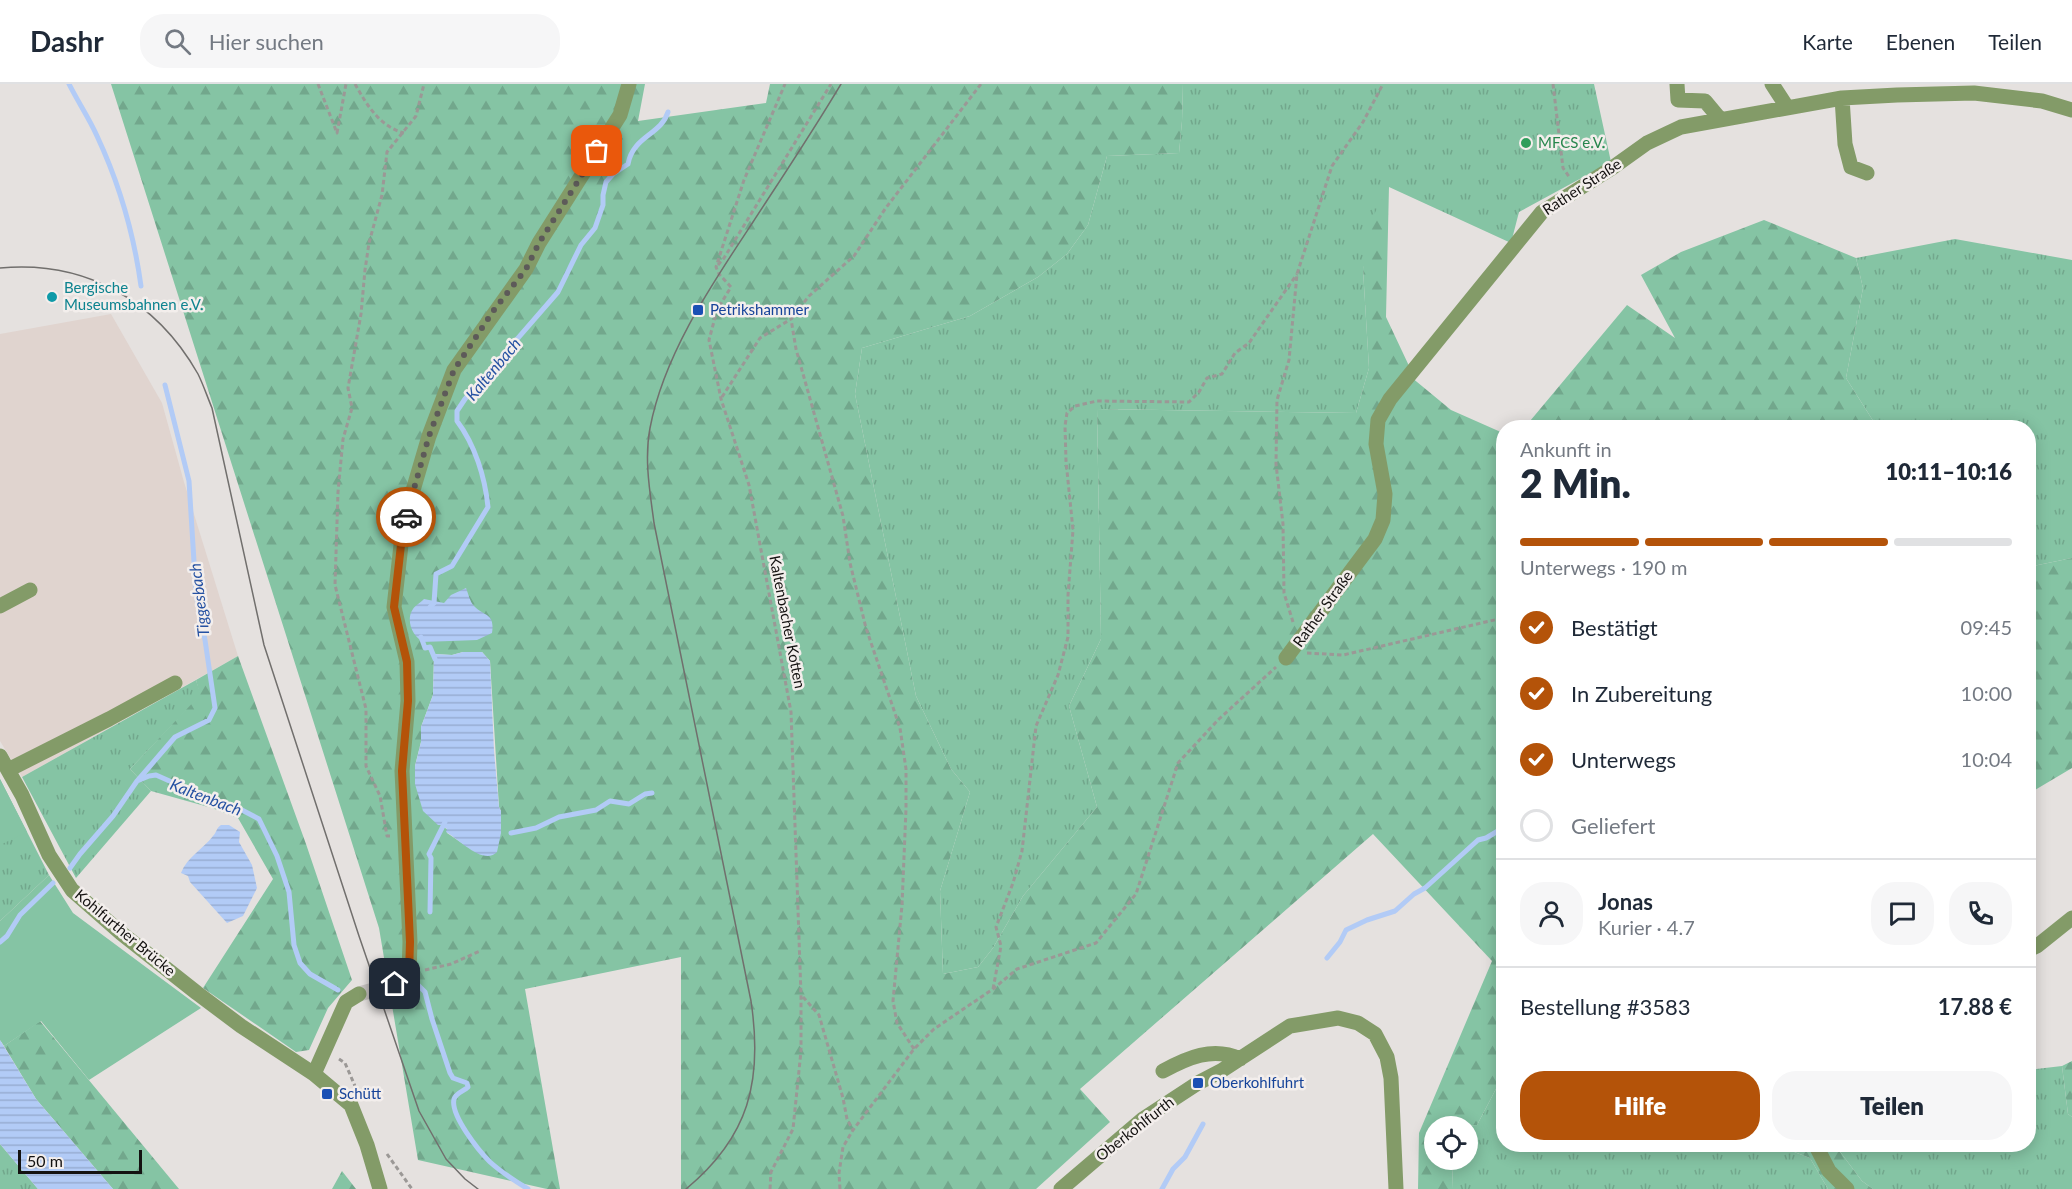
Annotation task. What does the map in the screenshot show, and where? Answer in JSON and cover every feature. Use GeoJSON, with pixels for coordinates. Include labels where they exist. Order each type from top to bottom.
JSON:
{"type":"FeatureCollection","features":[{"type":"Feature","properties":{"kind":"street"},"geometry":{"type":"LineString","coordinates":[[395,984],[409,974],[410,942],[402,771],[408,701],[407,662],[394,607],[407,514],[429,436],[454,370],[494,310],[526,269],[539,243],[620,115],[630,84]]}},
{"type":"Feature","properties":{"kind":"street"},"geometry":{"type":"LineString","coordinates":[[1677,84],[1678,100],[1705,101],[1720,119]]}},
{"type":"Feature","properties":{"kind":"street"},"geometry":{"type":"LineString","coordinates":[[1772,84],[1787,107]]}},
{"type":"Feature","properties":{"kind":"street","name":"Rather Straße"},"geometry":{"type":"LineString","coordinates":[[1294,649],[1375,539],[1383,520],[1385,494],[1376,444],[1378,420],[1390,399],[1542,212],[1647,143],[1681,127],[1720,119],[1842,98],[1974,93],[2042,101],[2072,110]]}},
{"type":"Feature","properties":{"kind":"street"},"geometry":{"type":"LineString","coordinates":[[1842,98],[1845,144],[1851,167],[1867,173]]}},
{"type":"Feature","properties":{"kind":"street"},"geometry":{"type":"LineString","coordinates":[[0,606],[30,590]]}},
{"type":"Feature","properties":{"kind":"street"},"geometry":{"type":"LineString","coordinates":[[8,770],[109,719],[175,682]]}},
{"type":"Feature","properties":{"kind":"street","name":"Kohlfurther Brücke"},"geometry":{"type":"LineString","coordinates":[[0,756],[22,795],[49,855],[72,890],[121,933],[241,1026],[314,1074]]}},
{"type":"Feature","properties":{"kind":"street"},"geometry":{"type":"LineString","coordinates":[[2036,946],[2072,918]]}},
{"type":"Feature","properties":{"kind":"street"},"geometry":{"type":"LineString","coordinates":[[359,994],[346,1002],[314,1074],[351,1105],[368,1145],[380,1189]]}},
{"type":"Feature","properties":{"kind":"street","name":"Oberkohlfurth"},"geometry":{"type":"LineString","coordinates":[[1061,1189],[1143,1119],[1290,1026],[1338,1018],[1358,1023],[1375,1034],[1387,1057],[1391,1078],[1395,1182]]}},
{"type":"Feature","properties":{"kind":"street"},"geometry":{"type":"LineString","coordinates":[[1163,1071],[1198,1056],[1228,1053],[1240,1059]]}},
{"type":"Feature","properties":{"kind":"street"},"geometry":{"type":"LineString","coordinates":[[1819,1152],[1829,1171],[1847,1189]]}},
{"type":"Feature","properties":{"kind":"path"},"geometry":{"type":"LineString","coordinates":[[318,84],[338,133],[346,84]]}},
{"type":"Feature","properties":{"kind":"path"},"geometry":{"type":"LineString","coordinates":[[355,84],[369,108],[390,129],[404,133]]}},
{"type":"Feature","properties":{"kind":"path"},"geometry":{"type":"LineString","coordinates":[[404,817],[395,821],[391,835],[388,837],[380,796],[366,766],[366,710],[334,585],[343,439],[352,408],[348,388],[361,314],[369,243],[382,195],[387,152],[416,116],[424,84]]}},
{"type":"Feature","properties":{"kind":"path"},"geometry":{"type":"LineString","coordinates":[[716,267],[744,180],[785,84]]}},
{"type":"Feature","properties":{"kind":"path"},"geometry":{"type":"LineString","coordinates":[[716,267],[831,84]]}},
{"type":"Feature","properties":{"kind":"path"},"geometry":{"type":"LineString","coordinates":[[721,399],[760,338],[791,319],[809,296],[854,256],[885,209],[981,84]]}},
{"type":"Feature","properties":{"kind":"path"},"geometry":{"type":"LineString","coordinates":[[1294,649],[1291,617],[1284,593],[1283,524],[1276,464],[1277,400],[1288,360],[1297,274],[1332,165],[1363,122],[1383,84]]}},
{"type":"Feature","properties":{"kind":"path"},"geometry":{"type":"LineString","coordinates":[[1553,84],[1563,168],[1577,190]]}},
{"type":"Feature","properties":{"kind":"path","name":"Kaltenbacher Kotten"},"geometry":{"type":"LineString","coordinates":[[716,267],[718,274],[731,287],[717,310],[709,340],[721,399],[749,485],[791,712],[801,1051],[793,1129],[771,1172],[770,1189]]}},
{"type":"Feature","properties":{"kind":"path"},"geometry":{"type":"LineString","coordinates":[[993,989],[1001,946],[996,927],[1014,883],[1022,851],[1036,726],[1058,675],[1068,637],[1068,595],[1073,530],[1066,461],[1067,413],[1075,406],[1097,401],[1189,402],[1199,392],[1207,378],[1222,374],[1235,352],[1249,343],[1297,274]]}},
{"type":"Feature","properties":{"kind":"path"},"geometry":{"type":"LineString","coordinates":[[791,319],[796,349],[843,516],[850,563],[866,628],[900,728],[906,769],[906,809],[902,905],[893,1001],[897,1023],[914,1049]]}},
{"type":"Feature","properties":{"kind":"path"},"geometry":{"type":"LineString","coordinates":[[1294,649],[1312,655],[1343,655],[1496,620]]}},
{"type":"Feature","properties":{"kind":"path"},"geometry":{"type":"LineString","coordinates":[[840,1189],[839,1173],[843,1147],[853,1130],[914,1049],[934,1029],[993,989],[1017,969],[1096,943],[1136,894],[1178,763],[1219,719],[1294,649]]}},
{"type":"Feature","properties":{"kind":"path"},"geometry":{"type":"LineString","coordinates":[[409,974],[450,964],[480,951]]}},
{"type":"Feature","properties":{"kind":"path"},"geometry":{"type":"LineString","coordinates":[[801,995],[819,1015],[847,1119],[853,1130]]}},
{"type":"Feature","properties":{"kind":"path"},"geometry":{"type":"LineString","coordinates":[[381,1146],[412,1189]]}},
{"type":"Feature","properties":{"kind":"shaded area"},"geometry":{"type":"Polygon","coordinates":[[[111,314],[162,403],[238,656],[22,777],[0,741],[0,334],[111,314]]]}},
{"type":"Feature","properties":{"kind":"green space"},"geometry":{"type":"Polygon","coordinates":[[[111,84],[645,84],[638,121],[766,103],[770,84],[1183,84],[1179,153],[1107,156],[1088,225],[1067,254],[1038,277],[970,316],[862,348],[855,394],[916,696],[951,769],[970,792],[940,891],[943,974],[978,967],[993,948],[1023,896],[1097,807],[1069,706],[1101,639],[1097,409],[1356,413],[1369,368],[1363,269],[1369,224],[1389,186],[1386,317],[1410,368],[1411,377],[1451,410],[1496,430],[1496,1089],[1478,1123],[1478,1116],[1426,1116],[1492,961],[1373,834],[1080,1089],[1110,1122],[1036,1189],[681,1189],[681,957],[525,989],[560,1189],[547,1189],[418,1160],[379,928],[111,84]],[[482,652],[434,654],[433,695],[421,727],[421,742],[415,766],[441,825],[448,830],[447,833],[471,849],[501,833],[490,661],[482,652]]]}},
{"type":"Feature","properties":{"kind":"green space"},"geometry":{"type":"Polygon","coordinates":[[[1183,84],[1594,84],[1611,162],[1519,212],[1511,243],[1389,187],[1363,269],[1369,368],[1356,413],[1097,409],[1101,639],[1069,706],[1097,807],[1023,896],[993,948],[978,967],[943,974],[940,891],[970,792],[951,769],[916,696],[855,394],[862,348],[970,316],[1038,277],[1067,254],[1088,225],[1107,156],[1179,153],[1183,84]]]}},
{"type":"Feature","properties":{"kind":"green space"},"geometry":{"type":"Polygon","coordinates":[[[1764,220],[1856,258],[1863,288],[1846,378],[1873,420],[1531,420],[1627,305],[1675,338],[1641,275],[1681,252],[1764,220]]]}},
{"type":"Feature","properties":{"kind":"green space"},"geometry":{"type":"Polygon","coordinates":[[[1955,239],[2072,260],[2072,558],[2036,565],[2036,420],[1873,420],[1846,378],[1863,288],[1856,258],[1955,239]]]}},
{"type":"Feature","properties":{"kind":"green space"},"geometry":{"type":"Polygon","coordinates":[[[2072,558],[2072,768],[2036,789],[2036,565],[2072,558]]]}},
{"type":"Feature","properties":{"kind":"green space"},"geometry":{"type":"Polygon","coordinates":[[[238,656],[352,980],[328,1008],[309,1050],[296,1052],[203,988],[273,879],[238,818],[212,808],[151,791],[130,769],[200,695],[196,680],[238,656]]]}},
{"type":"Feature","properties":{"kind":"green space"},"geometry":{"type":"Polygon","coordinates":[[[196,680],[201,695],[130,769],[151,791],[76,878],[22,777],[196,680]]]}},
{"type":"Feature","properties":{"kind":"green space"},"geometry":{"type":"Polygon","coordinates":[[[0,779],[49,875],[0,921],[0,779]]]}},
{"type":"Feature","properties":{"kind":"green space"},"geometry":{"type":"Polygon","coordinates":[[[0,779],[27,832],[0,845],[0,779]]]}},
{"type":"Feature","properties":{"kind":"green space"},"geometry":{"type":"Polygon","coordinates":[[[49,875],[73,913],[201,1008],[89,1080],[41,1021],[4,1046],[0,1040],[0,921],[49,875]]]}},
{"type":"Feature","properties":{"kind":"green space"},"geometry":{"type":"Polygon","coordinates":[[[40,1021],[179,1189],[113,1189],[36,1099],[4,1046],[40,1021]]]}},
{"type":"Feature","properties":{"kind":"green space"},"geometry":{"type":"Polygon","coordinates":[[[2072,1061],[2072,1117],[2068,1114],[2062,1066],[2072,1061]]]}},
{"type":"Feature","properties":{"kind":"green space"},"geometry":{"type":"Polygon","coordinates":[[[2062,1066],[2068,1114],[2072,1117],[2072,1189],[1873,1189],[1862,1181],[1840,1152],[2036,1152],[2036,1069],[2062,1066]]]}},
{"type":"Feature","properties":{"kind":"green space"},"geometry":{"type":"Polygon","coordinates":[[[1496,1089],[1496,1152],[1794,1152],[1810,1158],[1828,1189],[1453,1189],[1452,1170],[1478,1170],[1478,1123],[1496,1089]]]}},
{"type":"Feature","properties":{"kind":"green space"},"geometry":{"type":"Polygon","coordinates":[[[1424,1121],[1424,1170],[1452,1170],[1453,1189],[1418,1189],[1419,1133],[1424,1121]]]}},
{"type":"Feature","properties":{"kind":"green space"},"geometry":{"type":"Polygon","coordinates":[[[0,1144],[38,1189],[0,1189],[0,1144]]]}},
{"type":"Feature","properties":{"kind":"green space"},"geometry":{"type":"Polygon","coordinates":[[[1794,1152],[1840,1152],[1862,1181],[1873,1189],[1828,1189],[1810,1158],[1794,1152]]]}},
{"type":"Feature","properties":{"kind":"green space"},"geometry":{"type":"Polygon","coordinates":[[[342,1171],[356,1189],[332,1189],[342,1171]]]}},
{"type":"Feature","properties":{"kind":"water"},"geometry":{"type":"Polygon","coordinates":[[[466,588],[473,604],[491,619],[492,633],[477,640],[424,642],[420,640],[411,628],[410,618],[413,609],[424,599],[444,603],[451,595],[466,588]]]}},
{"type":"Feature","properties":{"kind":"water"},"geometry":{"type":"Polygon","coordinates":[[[463,652],[482,652],[490,661],[501,833],[497,852],[486,856],[472,850],[446,832],[447,829],[438,825],[423,811],[415,784],[415,766],[421,742],[421,727],[433,695],[434,654],[452,655],[463,652]]]}},
{"type":"Feature","properties":{"kind":"water"},"geometry":{"type":"Polygon","coordinates":[[[221,825],[229,825],[240,832],[239,842],[252,865],[257,888],[243,916],[227,923],[190,882],[188,876],[181,873],[187,862],[209,841],[221,825]]]}},
{"type":"Feature","properties":{"kind":"water"},"geometry":{"type":"Polygon","coordinates":[[[0,1040],[36,1099],[113,1189],[38,1189],[0,1144],[0,1040]]]}},
{"type":"Feature","properties":{"kind":"waterway","name":"Tiggesbach"},"geometry":{"type":"LineString","coordinates":[[69,84],[94,129],[119,191],[130,229],[141,286]]}},
{"type":"Feature","properties":{"kind":"waterway","name":"Kaltenbach"},"geometry":{"type":"LineString","coordinates":[[430,607],[434,603],[436,574],[452,566],[488,507],[478,462],[469,440],[457,421],[457,411],[558,292],[581,245],[595,228],[603,205],[606,182],[628,164],[635,147],[660,126],[668,112]]}},
{"type":"Feature","properties":{"kind":"waterway","name":"Tiggesbach"},"geometry":{"type":"LineString","coordinates":[[138,780],[175,737],[209,720],[215,708],[196,594],[189,481],[165,385]]}},
{"type":"Feature","properties":{"kind":"waterway","name":"Kaltenbach"},"geometry":{"type":"LineString","coordinates":[[421,637],[425,648],[430,647],[435,659]]}},
{"type":"Feature","properties":{"kind":"waterway","name":"Kaltenbach"},"geometry":{"type":"LineString","coordinates":[[70,868],[113,816],[137,781],[149,776],[156,775],[240,809],[259,819],[277,856],[289,892],[294,945],[300,963],[310,974],[338,990]]}},
{"type":"Feature","properties":{"kind":"waterway"},"geometry":{"type":"LineString","coordinates":[[511,833],[536,828],[559,817],[596,810],[610,801],[629,804],[645,794],[652,793]]}},
{"type":"Feature","properties":{"kind":"waterway","name":"Kaltenbach"},"geometry":{"type":"LineString","coordinates":[[430,912],[431,858],[429,854],[445,822]]}},
{"type":"Feature","properties":{"kind":"waterway"},"geometry":{"type":"LineString","coordinates":[[1327,958],[1346,930],[1395,911],[1414,894],[1425,888],[1478,840],[1496,832]]}},
{"type":"Feature","properties":{"kind":"waterway","name":"Kaltenbach"},"geometry":{"type":"LineString","coordinates":[[0,942],[7,936],[20,915],[53,883]]}},
{"type":"Feature","properties":{"kind":"waterway"},"geometry":{"type":"LineString","coordinates":[[416,983],[425,992],[450,1073],[453,1078],[467,1083],[468,1087],[454,1099],[456,1114],[490,1162],[528,1189]]}},
{"type":"Feature","properties":{"kind":"waterway"},"geometry":{"type":"LineString","coordinates":[[1162,1189],[1173,1169],[1185,1157],[1203,1124]]}},
{"type":"Feature","properties":{"kind":"tunnel"},"geometry":{"type":"LineString","coordinates":[[359,994],[395,984]]}},
{"type":"Feature","properties":{"kind":"tram line"},"geometry":{"type":"LineString","coordinates":[[686,1189],[724,1149],[747,1105],[755,1057],[754,1030],[751,1001],[654,523],[648,476],[648,440],[666,373],[691,321],[841,84]]}},
{"type":"Feature","properties":{"kind":"tram line"},"geometry":{"type":"LineString","coordinates":[[0,268],[31,267],[61,271],[115,290],[161,325],[181,348],[198,374],[212,408],[264,645],[419,1111],[446,1159],[478,1189]]}},
{"type":"Feature","properties":{"kind":"way so far"},"geometry":{"type":"LineString","coordinates":[[406,517],[429,436],[454,370],[494,310],[526,269],[539,243],[597,151]]}},
{"type":"Feature","properties":{"kind":"place","name":"MFCS e.V."},"geometry":{"type":"Point","coordinates":[1526,143]}},
{"type":"Feature","properties":{"kind":"place","name":"Bergische Museumsbahnen e.V."},"geometry":{"type":"Point","coordinates":[52,297]}},
{"type":"Feature","properties":{"kind":"place","name":"Petrikshammer"},"geometry":{"type":"Point","coordinates":[698,310]}},
{"type":"Feature","properties":{"kind":"place","name":"Oberkohlfuhrt"},"geometry":{"type":"Point","coordinates":[1198,1083]}},
{"type":"Feature","properties":{"kind":"place","name":"Schütt"},"geometry":{"type":"Point","coordinates":[327,1094]}},
{"type":"Feature","properties":{"kind":"route"},"geometry":{"type":"LineString","coordinates":[[395,984],[409,974],[410,942],[402,771],[408,701],[407,662],[394,607],[406,517]]}}]}
